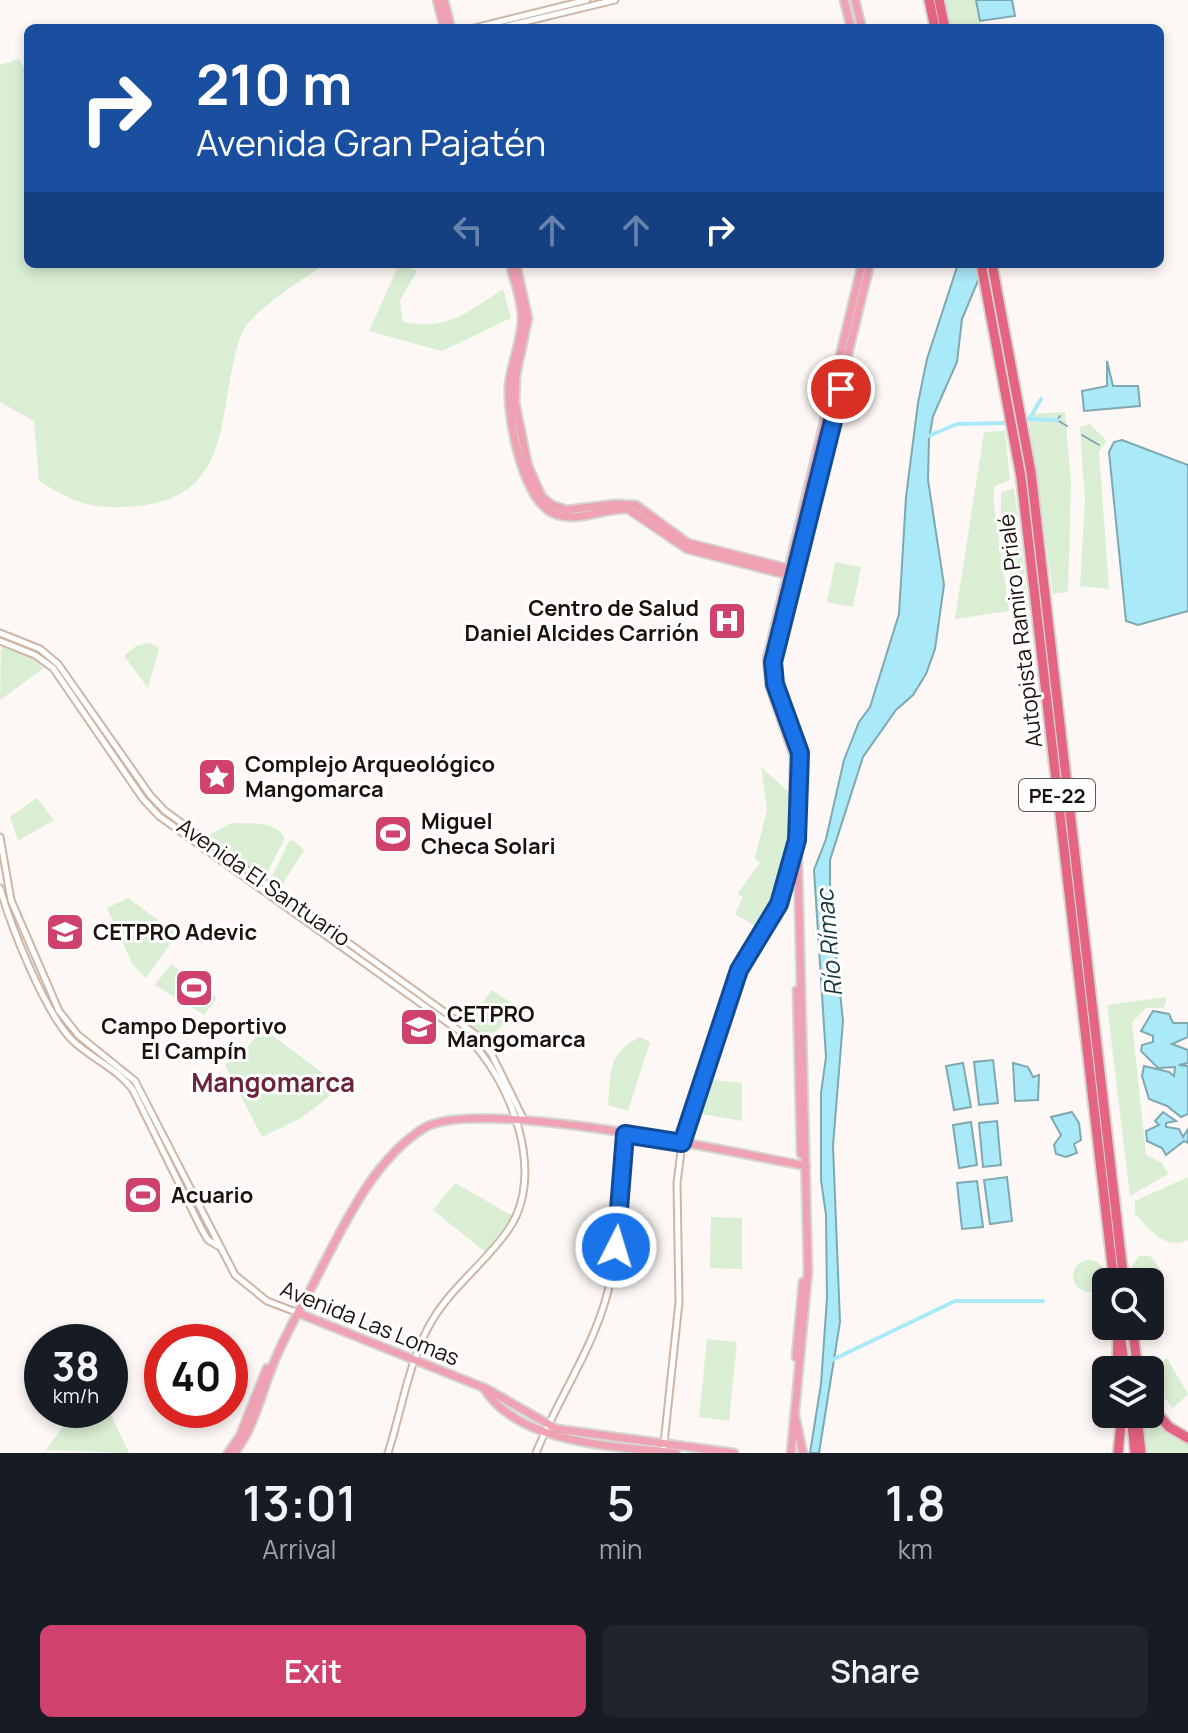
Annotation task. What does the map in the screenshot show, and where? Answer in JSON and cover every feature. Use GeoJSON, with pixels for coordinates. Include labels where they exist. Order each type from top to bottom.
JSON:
{"type":"FeatureCollection","features":[{"type":"Feature","properties":{"kind":"highway"},"geometry":{"type":"LineString","coordinates":[[929,0],[934,24]]}},
{"type":"Feature","properties":{"kind":"highway"},"geometry":{"type":"LineString","coordinates":[[939,0],[944,24]]}},
{"type":"Feature","properties":{"kind":"highway","name":"Autopista Ramiro Prialé"},"geometry":{"type":"LineString","coordinates":[[982,268],[1021,477],[1112,1268]]}},
{"type":"Feature","properties":{"kind":"highway","name":"Autopista Ramiro Prialé"},"geometry":{"type":"LineString","coordinates":[[993,268],[1031,472],[1122,1268]]}},
{"type":"Feature","properties":{"kind":"highway"},"geometry":{"type":"LineString","coordinates":[[1164,1421],[1188,1438]]}},
{"type":"Feature","properties":{"kind":"highway"},"geometry":{"type":"LineString","coordinates":[[1118,1453],[1122,1428]]}},
{"type":"Feature","properties":{"kind":"highway"},"geometry":{"type":"LineString","coordinates":[[1131,1428],[1135,1453]]}},
{"type":"Feature","properties":{"kind":"highway"},"geometry":{"type":"LineString","coordinates":[[1133,1428],[1141,1453]]}},
{"type":"Feature","properties":{"kind":"main road"},"geometry":{"type":"LineString","coordinates":[[437,0],[443,24]]}},
{"type":"Feature","properties":{"kind":"main road"},"geometry":{"type":"LineString","coordinates":[[444,0],[450,24]]}},
{"type":"Feature","properties":{"kind":"main road"},"geometry":{"type":"LineString","coordinates":[[844,0],[850,24]]}},
{"type":"Feature","properties":{"kind":"main road"},"geometry":{"type":"LineString","coordinates":[[855,0],[861,24]]}},
{"type":"Feature","properties":{"kind":"main road"},"geometry":{"type":"LineString","coordinates":[[514,268],[527,330],[514,396],[528,466],[545,500],[566,510],[632,504],[688,543],[791,572]]}},
{"type":"Feature","properties":{"kind":"main road"},"geometry":{"type":"LineString","coordinates":[[789,1453],[802,1294],[804,1166],[793,859],[794,756],[767,672],[861,268]]}},
{"type":"Feature","properties":{"kind":"main road"},"geometry":{"type":"LineString","coordinates":[[789,1453],[807,1291],[797,840],[800,753],[773,671],[791,572],[869,268]]}},
{"type":"Feature","properties":{"kind":"main road"},"geometry":{"type":"LineString","coordinates":[[229,1453],[299,1311],[376,1172],[406,1142],[445,1119],[519,1119],[682,1143],[804,1166]]}},
{"type":"Feature","properties":{"kind":"main road","name":"Avenida Las Lomas"},"geometry":{"type":"LineString","coordinates":[[299,1311],[483,1388],[546,1430],[663,1449],[734,1453]]}},
{"type":"Feature","properties":{"kind":"main road"},"geometry":{"type":"LineString","coordinates":[[795,1416],[803,1453]]}},
{"type":"Feature","properties":{"kind":"main road","name":"Avenida Las Lomas"},"geometry":{"type":"LineString","coordinates":[[663,1449],[676,1453]]}},
{"type":"Feature","properties":{"kind":"street"},"geometry":{"type":"LineString","coordinates":[[549,0],[551,8]]}},
{"type":"Feature","properties":{"kind":"street"},"geometry":{"type":"LineString","coordinates":[[489,24],[587,0]]}},
{"type":"Feature","properties":{"kind":"street"},"geometry":{"type":"LineString","coordinates":[[516,24],[615,0]]}},
{"type":"Feature","properties":{"kind":"street","name":"Avenida El Santuario"},"geometry":{"type":"LineString","coordinates":[[0,633],[40,649],[58,664],[150,795],[165,811],[455,1018],[488,1049],[519,1119]]}},
{"type":"Feature","properties":{"kind":"street","name":"Avenida El Santuario"},"geometry":{"type":"LineString","coordinates":[[0,641],[35,655],[53,668],[143,799],[159,816],[451,1025],[482,1054],[519,1119]]}},
{"type":"Feature","properties":{"kind":"street","name":"Avenida Las Lomas"},"geometry":{"type":"LineString","coordinates":[[0,837],[11,900],[54,1001],[73,1030],[126,1071],[200,1216],[208,1240],[219,1247],[246,1287],[267,1301],[299,1311]]}},
{"type":"Feature","properties":{"kind":"street"},"geometry":{"type":"LineString","coordinates":[[663,1449],[679,1302],[677,1183],[682,1143],[742,963],[779,904],[797,840]]}},
{"type":"Feature","properties":{"kind":"street","name":"Avenida Las Lomas"},"geometry":{"type":"LineString","coordinates":[[0,888],[52,1012],[70,1038],[136,1088]]}},
{"type":"Feature","properties":{"kind":"street"},"geometry":{"type":"LineString","coordinates":[[451,1025],[455,1018]]}},
{"type":"Feature","properties":{"kind":"street"},"geometry":{"type":"LineString","coordinates":[[482,1054],[488,1049]]}},
{"type":"Feature","properties":{"kind":"street"},"geometry":{"type":"LineString","coordinates":[[388,1453],[416,1361],[434,1318],[496,1246],[516,1217],[524,1177],[519,1119]]}},
{"type":"Feature","properties":{"kind":"street"},"geometry":{"type":"LineString","coordinates":[[536,1453],[584,1361],[608,1293],[619,1222],[619,1172],[625,1134]]}},
{"type":"Feature","properties":{"kind":"green space"},"geometry":{"type":"Polygon","coordinates":[[[945,0],[976,0],[980,24],[949,24],[945,0]]]}},
{"type":"Feature","properties":{"kind":"green space"},"geometry":{"type":"Polygon","coordinates":[[[19,59],[24,67],[24,268],[318,268],[265,307],[246,326],[233,362],[218,443],[208,466],[192,485],[169,499],[137,506],[96,506],[52,489],[39,481],[34,421],[0,402],[0,65],[19,59]]]}},
{"type":"Feature","properties":{"kind":"green space"},"geometry":{"type":"Polygon","coordinates":[[[397,268],[417,271],[400,300],[403,322],[445,322],[503,289],[511,318],[442,351],[369,331],[397,268]]]}},
{"type":"Feature","properties":{"kind":"green space"},"geometry":{"type":"Polygon","coordinates":[[[1065,412],[1071,484],[1068,592],[1053,594],[1028,414],[1065,412]]]}},
{"type":"Feature","properties":{"kind":"green space"},"geometry":{"type":"Polygon","coordinates":[[[1090,424],[1107,441],[1099,451],[1109,589],[1080,586],[1085,501],[1080,427],[1090,424]]]}},
{"type":"Feature","properties":{"kind":"green space"},"geometry":{"type":"Polygon","coordinates":[[[1005,431],[1010,480],[995,486],[993,498],[1009,611],[955,619],[984,432],[1005,431]]]}},
{"type":"Feature","properties":{"kind":"green space"},"geometry":{"type":"Polygon","coordinates":[[[1014,488],[1029,609],[1016,610],[1001,522],[1001,492],[1014,488]]]}},
{"type":"Feature","properties":{"kind":"green space"},"geometry":{"type":"Polygon","coordinates":[[[835,562],[861,567],[853,607],[827,602],[835,562]]]}},
{"type":"Feature","properties":{"kind":"green space"},"geometry":{"type":"Polygon","coordinates":[[[149,643],[159,648],[148,688],[124,656],[136,646],[149,643]]]}},
{"type":"Feature","properties":{"kind":"green space"},"geometry":{"type":"Polygon","coordinates":[[[1,645],[28,656],[44,668],[0,700],[1,645]]]}},
{"type":"Feature","properties":{"kind":"green space"},"geometry":{"type":"Polygon","coordinates":[[[761,767],[791,794],[787,873],[761,930],[735,914],[743,897],[737,894],[760,863],[755,858],[767,810],[761,767]]]}},
{"type":"Feature","properties":{"kind":"green space"},"geometry":{"type":"Polygon","coordinates":[[[37,798],[54,820],[18,841],[10,817],[37,798]]]}},
{"type":"Feature","properties":{"kind":"green space"},"geometry":{"type":"Polygon","coordinates":[[[232,823],[269,826],[285,838],[264,879],[205,837],[232,823]]]}},
{"type":"Feature","properties":{"kind":"green space"},"geometry":{"type":"Polygon","coordinates":[[[293,840],[304,850],[280,888],[270,881],[289,841],[293,840]]]}},
{"type":"Feature","properties":{"kind":"green space"},"geometry":{"type":"Polygon","coordinates":[[[128,898],[177,934],[146,978],[133,965],[107,908],[128,898]]]}},
{"type":"Feature","properties":{"kind":"green space"},"geometry":{"type":"Polygon","coordinates":[[[171,964],[217,998],[204,1015],[155,985],[171,964]]]}},
{"type":"Feature","properties":{"kind":"green space"},"geometry":{"type":"Polygon","coordinates":[[[492,990],[510,1002],[511,1014],[484,1040],[467,1023],[492,990]]]}},
{"type":"Feature","properties":{"kind":"green space"},"geometry":{"type":"Polygon","coordinates":[[[1167,997],[1164,1008],[1146,1008],[1132,1022],[1146,1155],[1162,1163],[1168,1174],[1130,1196],[1107,1005],[1167,997]]]}},
{"type":"Feature","properties":{"kind":"green space"},"geometry":{"type":"Polygon","coordinates":[[[262,1028],[342,1087],[301,1118],[262,1137],[225,1065],[246,1050],[262,1028]]]}},
{"type":"Feature","properties":{"kind":"green space"},"geometry":{"type":"Polygon","coordinates":[[[640,1037],[650,1042],[628,1111],[608,1105],[612,1066],[621,1051],[640,1037]]]}},
{"type":"Feature","properties":{"kind":"green space"},"geometry":{"type":"Polygon","coordinates":[[[707,1079],[742,1083],[742,1121],[696,1113],[707,1079]]]}},
{"type":"Feature","properties":{"kind":"green space"},"geometry":{"type":"Polygon","coordinates":[[[1188,1177],[1188,1240],[1180,1243],[1165,1241],[1135,1214],[1135,1201],[1188,1177]]]}},
{"type":"Feature","properties":{"kind":"green space"},"geometry":{"type":"Polygon","coordinates":[[[455,1183],[513,1216],[485,1252],[433,1210],[455,1183]]]}},
{"type":"Feature","properties":{"kind":"green space"},"geometry":{"type":"Polygon","coordinates":[[[711,1217],[742,1218],[742,1269],[710,1268],[711,1217]]]}},
{"type":"Feature","properties":{"kind":"green space"},"geometry":{"type":"Polygon","coordinates":[[[1139,1256],[1150,1256],[1160,1268],[1131,1268],[1139,1256]]]}},
{"type":"Feature","properties":{"kind":"green space"},"geometry":{"type":"Polygon","coordinates":[[[1089,1260],[1102,1268],[1092,1268],[1092,1292],[1078,1287],[1073,1276],[1078,1265],[1089,1260]]]}},
{"type":"Feature","properties":{"kind":"green space"},"geometry":{"type":"Polygon","coordinates":[[[707,1339],[737,1342],[729,1421],[699,1417],[707,1339]]]}},
{"type":"Feature","properties":{"kind":"green space"},"geometry":{"type":"Polygon","coordinates":[[[1167,1358],[1188,1394],[1173,1408],[1164,1398],[1164,1360],[1167,1358]]]}},
{"type":"Feature","properties":{"kind":"green space"},"geometry":{"type":"Polygon","coordinates":[[[1164,1427],[1170,1434],[1188,1441],[1188,1453],[1147,1453],[1144,1428],[1164,1427]]]}},
{"type":"Feature","properties":{"kind":"green space"},"geometry":{"type":"Polygon","coordinates":[[[62,1428],[117,1428],[129,1453],[46,1450],[62,1428]]]}},
{"type":"Feature","properties":{"kind":"water"},"geometry":{"type":"Polygon","coordinates":[[[976,0],[1012,0],[1015,16],[980,21],[976,0]]]}},
{"type":"Feature","properties":{"kind":"water","name":"Río Rímac"},"geometry":{"type":"Polygon","coordinates":[[[957,268],[983,268],[962,319],[957,362],[933,416],[929,439],[928,480],[944,585],[935,649],[926,674],[913,695],[896,710],[863,757],[830,860],[830,899],[843,1021],[833,1146],[840,1322],[819,1453],[810,1453],[821,1384],[827,1298],[826,1215],[821,1180],[821,1093],[826,1057],[814,870],[826,839],[844,760],[859,722],[870,707],[899,614],[906,497],[927,359],[957,268]]]}},
{"type":"Feature","properties":{"kind":"water"},"geometry":{"type":"Polygon","coordinates":[[[1107,361],[1113,386],[1138,386],[1140,406],[1084,411],[1082,391],[1107,386],[1107,361]]]}},
{"type":"Feature","properties":{"kind":"water"},"geometry":{"type":"Polygon","coordinates":[[[1122,440],[1188,465],[1188,611],[1138,625],[1126,621],[1109,452],[1114,442],[1122,440]]]}},
{"type":"Feature","properties":{"kind":"water"},"geometry":{"type":"Polygon","coordinates":[[[1153,1011],[1169,1014],[1173,1023],[1188,1023],[1188,1037],[1172,1044],[1188,1050],[1188,1063],[1179,1065],[1188,1066],[1188,1114],[1181,1117],[1167,1106],[1149,1099],[1142,1076],[1144,1066],[1174,1076],[1175,1067],[1158,1068],[1141,1051],[1142,1045],[1153,1042],[1153,1036],[1141,1031],[1153,1011]]]}},
{"type":"Feature","properties":{"kind":"water"},"geometry":{"type":"Polygon","coordinates":[[[993,1060],[998,1103],[979,1105],[974,1062],[993,1060]]]}},
{"type":"Feature","properties":{"kind":"water"},"geometry":{"type":"Polygon","coordinates":[[[963,1063],[971,1107],[954,1110],[946,1066],[963,1063]]]}},
{"type":"Feature","properties":{"kind":"water"},"geometry":{"type":"Polygon","coordinates":[[[1013,1063],[1028,1067],[1033,1077],[1039,1075],[1038,1100],[1015,1101],[1013,1063]]]}},
{"type":"Feature","properties":{"kind":"water"},"geometry":{"type":"Polygon","coordinates":[[[1072,1112],[1079,1123],[1081,1140],[1074,1144],[1077,1153],[1066,1157],[1056,1154],[1054,1145],[1061,1135],[1051,1117],[1072,1112]]]}},
{"type":"Feature","properties":{"kind":"water"},"geometry":{"type":"Polygon","coordinates":[[[1163,1112],[1176,1121],[1166,1123],[1166,1127],[1179,1129],[1183,1137],[1188,1129],[1188,1143],[1184,1141],[1166,1155],[1162,1148],[1147,1141],[1146,1131],[1159,1125],[1155,1121],[1163,1112]]]}},
{"type":"Feature","properties":{"kind":"water"},"geometry":{"type":"Polygon","coordinates":[[[997,1121],[1001,1165],[983,1167],[979,1123],[997,1121]]]}},
{"type":"Feature","properties":{"kind":"water"},"geometry":{"type":"Polygon","coordinates":[[[971,1122],[977,1165],[959,1168],[953,1125],[971,1122]]]}},
{"type":"Feature","properties":{"kind":"water"},"geometry":{"type":"Polygon","coordinates":[[[1007,1177],[1012,1221],[990,1224],[984,1180],[1007,1177]]]}},
{"type":"Feature","properties":{"kind":"water"},"geometry":{"type":"Polygon","coordinates":[[[977,1181],[983,1227],[962,1229],[957,1183],[977,1181]]]}},
{"type":"Feature","properties":{"kind":"waterway"},"geometry":{"type":"LineString","coordinates":[[1030,418],[1041,399]]}},
{"type":"Feature","properties":{"kind":"waterway"},"geometry":{"type":"LineString","coordinates":[[1060,416],[1057,420],[1067,426]]}},
{"type":"Feature","properties":{"kind":"waterway"},"geometry":{"type":"LineString","coordinates":[[1027,419],[1057,420]]}},
{"type":"Feature","properties":{"kind":"waterway"},"geometry":{"type":"LineString","coordinates":[[926,437],[957,424],[1005,423]]}},
{"type":"Feature","properties":{"kind":"waterway"},"geometry":{"type":"LineString","coordinates":[[1082,435],[1099,445]]}},
{"type":"Feature","properties":{"kind":"waterway"},"geometry":{"type":"LineString","coordinates":[[832,1360],[955,1301],[1043,1301]]}},
{"type":"Feature","properties":{"kind":"place","name":"Centro de Salud Daniel Alcides Carrión"},"geometry":{"type":"Point","coordinates":[727,621]}},
{"type":"Feature","properties":{"kind":"place","name":"Complejo Arqueológico Mangomarca"},"geometry":{"type":"Point","coordinates":[217,777]}},
{"type":"Feature","properties":{"kind":"place","name":"Miguel Checa Solari"},"geometry":{"type":"Point","coordinates":[393,834]}},
{"type":"Feature","properties":{"kind":"place","name":"CETPRO Adevic"},"geometry":{"type":"Point","coordinates":[65,932]}},
{"type":"Feature","properties":{"kind":"place","name":"Campo Deportivo El Campín"},"geometry":{"type":"Point","coordinates":[194,988]}},
{"type":"Feature","properties":{"kind":"place","name":"CETPRO Mangomarca"},"geometry":{"type":"Point","coordinates":[419,1027]}},
{"type":"Feature","properties":{"kind":"place","name":"Acuario"},"geometry":{"type":"Point","coordinates":[143,1195]}},
{"type":"Feature","properties":{"kind":"district","name":"Mangomarca"},"geometry":{"type":"Point","coordinates":[273,1082]}},
{"type":"Feature","properties":{"kind":"route"},"geometry":{"type":"LineString","coordinates":[[616,1247],[619,1172],[625,1134],[682,1143],[742,963],[770,923],[787,882],[797,840],[802,765],[799,746],[775,684],[773,662],[841,389]]}}]}
